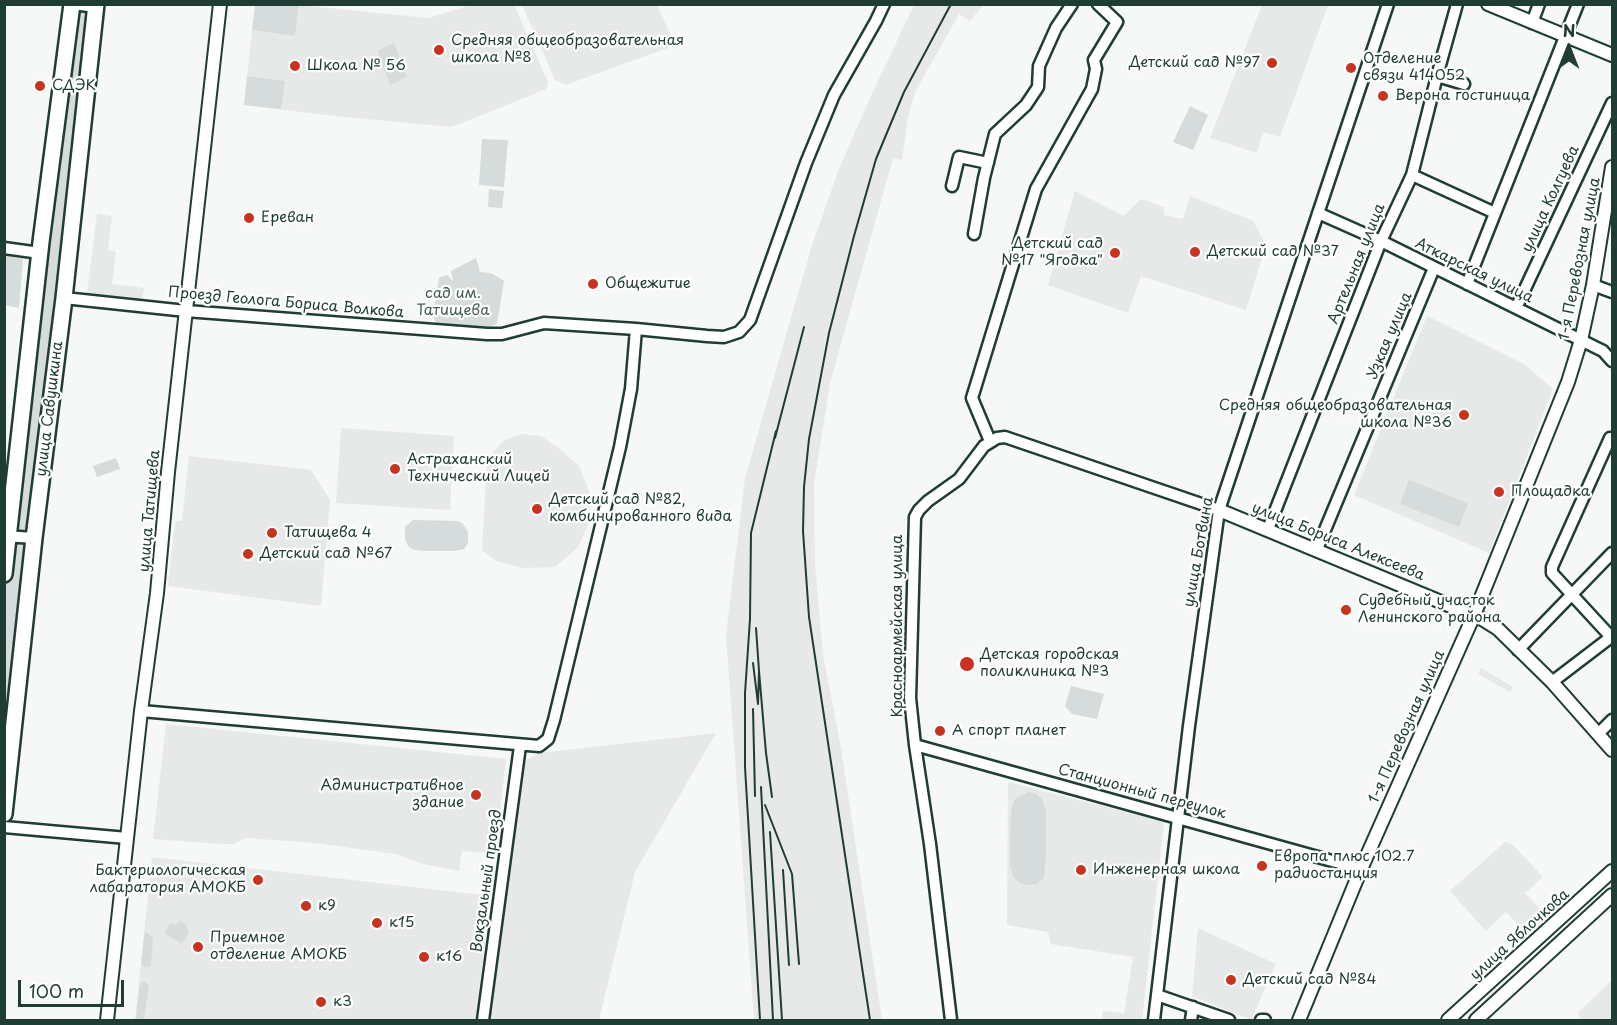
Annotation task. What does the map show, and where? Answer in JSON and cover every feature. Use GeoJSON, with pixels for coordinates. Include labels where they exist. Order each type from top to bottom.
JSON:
{"type":"FeatureCollection","features":[{"type":"Feature","properties":{"kind":"highway","name":"улица Савушкина"},"geometry":{"type":"LineString","coordinates":[[4,574],[6,536],[40,253],[73,4]]}},
{"type":"Feature","properties":{"kind":"highway","name":"улица Савушкина"},"geometry":{"type":"LineString","coordinates":[[4,814],[96,6]]}},
{"type":"Feature","properties":{"kind":"main road","name":"улица Татищева"},"geometry":{"type":"LineString","coordinates":[[107,1020],[141,711],[157,593],[168,472],[220,4]]}},
{"type":"Feature","properties":{"kind":"main road"},"geometry":{"type":"LineString","coordinates":[[1488,4],[1612,55]]}},
{"type":"Feature","properties":{"kind":"main road","name":"1-я Перевозная улица"},"geometry":{"type":"LineString","coordinates":[[1299,1020],[1361,869],[1474,615],[1568,382],[1581,340],[1593,285],[1612,167]]}},
{"type":"Feature","properties":{"kind":"main road","name":"улица Бориса Алексеева"},"geometry":{"type":"LineString","coordinates":[[1219,510],[1474,615],[1498,629],[1552,682],[1612,750]]}},
{"type":"Feature","properties":{"kind":"main road","name":"улица Яблочкова"},"geometry":{"type":"LineString","coordinates":[[1448,1020],[1612,871]]}},
{"type":"Feature","properties":{"kind":"main road"},"geometry":{"type":"LineString","coordinates":[[1476,1020],[1612,895]]}},
{"type":"Feature","properties":{"kind":"street"},"geometry":{"type":"LineString","coordinates":[[73,4],[96,6]]}},
{"type":"Feature","properties":{"kind":"street","name":"Проезд Геолога Бориса Волкова"},"geometry":{"type":"LineString","coordinates":[[64,298],[186,311],[487,334],[502,334],[544,323],[724,337],[739,332],[750,320],[806,163],[834,95],[884,4]]}},
{"type":"Feature","properties":{"kind":"street"},"geometry":{"type":"LineString","coordinates":[[974,234],[995,134],[1026,105],[1038,87],[1039,66],[1056,28],[1071,4]]}},
{"type":"Feature","properties":{"kind":"street"},"geometry":{"type":"LineString","coordinates":[[990,441],[972,398],[1036,189],[1092,89],[1096,69],[1094,60],[1117,22],[1098,4]]}},
{"type":"Feature","properties":{"kind":"street","name":"улица Ботвина"},"geometry":{"type":"LineString","coordinates":[[1154,1020],[1219,510],[1388,4]]}},
{"type":"Feature","properties":{"kind":"street","name":"Артельная улица"},"geometry":{"type":"LineString","coordinates":[[1268,529],[1381,241],[1412,175],[1457,4]]}},
{"type":"Feature","properties":{"kind":"street"},"geometry":{"type":"LineString","coordinates":[[1532,23],[1539,4]]}},
{"type":"Feature","properties":{"kind":"street"},"geometry":{"type":"LineString","coordinates":[[1467,284],[1567,37],[1578,4]]}},
{"type":"Feature","properties":{"kind":"street"},"geometry":{"type":"LineString","coordinates":[[1437,75],[1463,84]]}},
{"type":"Feature","properties":{"kind":"street","name":"улица Колгуева"},"geometry":{"type":"LineString","coordinates":[[1516,308],[1612,103]]}},
{"type":"Feature","properties":{"kind":"street"},"geometry":{"type":"LineString","coordinates":[[952,186],[959,157],[988,163]]}},
{"type":"Feature","properties":{"kind":"street"},"geometry":{"type":"LineString","coordinates":[[1412,175],[1495,213]]}},
{"type":"Feature","properties":{"kind":"street","name":"Аткарская улица"},"geometry":{"type":"LineString","coordinates":[[1318,213],[1381,241],[1603,351],[1612,361]]}},
{"type":"Feature","properties":{"kind":"street"},"geometry":{"type":"LineString","coordinates":[[4,248],[40,253]]}},
{"type":"Feature","properties":{"kind":"street","name":"Узкая улица"},"geometry":{"type":"LineString","coordinates":[[1317,549],[1434,268]]}},
{"type":"Feature","properties":{"kind":"street"},"geometry":{"type":"LineString","coordinates":[[1593,285],[1612,292]]}},
{"type":"Feature","properties":{"kind":"street"},"geometry":{"type":"LineString","coordinates":[[141,711],[539,746],[548,739],[554,720],[622,435],[632,389],[636,329]]}},
{"type":"Feature","properties":{"kind":"street","name":"улица Бориса Алексеева"},"geometry":{"type":"LineString","coordinates":[[990,441],[1005,437],[1219,510]]}},
{"type":"Feature","properties":{"kind":"street"},"geometry":{"type":"LineString","coordinates":[[1552,682],[1612,637],[1552,573],[1552,567],[1610,438],[1612,441]]}},
{"type":"Feature","properties":{"kind":"street","name":"Красноармейская улица"},"geometry":{"type":"LineString","coordinates":[[951,1020],[930,844],[909,698],[915,516],[928,501],[959,479],[978,452],[990,441]]}},
{"type":"Feature","properties":{"kind":"street"},"geometry":{"type":"LineString","coordinates":[[6,536],[34,538]]}},
{"type":"Feature","properties":{"kind":"street"},"geometry":{"type":"LineString","coordinates":[[1518,650],[1612,553]]}},
{"type":"Feature","properties":{"kind":"street"},"geometry":{"type":"LineString","coordinates":[[1599,733],[1612,720]]}},
{"type":"Feature","properties":{"kind":"street","name":"Станционный переулок"},"geometry":{"type":"LineString","coordinates":[[915,745],[1361,869]]}},
{"type":"Feature","properties":{"kind":"street","name":"Вокзальный проезд"},"geometry":{"type":"LineString","coordinates":[[483,1020],[520,746]]}},
{"type":"Feature","properties":{"kind":"street"},"geometry":{"type":"LineString","coordinates":[[4,827],[127,838]]}},
{"type":"Feature","properties":{"kind":"street"},"geometry":{"type":"LineString","coordinates":[[1157,994],[1225,1019]]}},
{"type":"Feature","properties":{"kind":"street"},"geometry":{"type":"LineString","coordinates":[[1191,1020],[1193,1007]]}},
{"type":"Feature","properties":{"kind":"shaded area","name":"Средняя общеобразовательная школа №8"},"geometry":{"type":"Polygon","coordinates":[[[299,5],[428,18],[471,5],[514,5],[548,82],[546,89],[452,127],[244,105],[252,30],[295,35],[299,5]]]}},
{"type":"Feature","properties":{"kind":"shaded area"},"geometry":{"type":"Polygon","coordinates":[[[522,5],[657,5],[673,40],[668,48],[563,84],[555,80],[522,5]]]}},
{"type":"Feature","properties":{"kind":"shaded area"},"geometry":{"type":"Polygon","coordinates":[[[914,5],[983,5],[970,21],[959,14],[915,92],[908,117],[902,160],[893,158],[830,383],[814,484],[815,564],[823,655],[841,748],[882,1020],[754,1020],[726,635],[745,478],[812,245],[839,169],[914,5]]]}},
{"type":"Feature","properties":{"kind":"shaded area"},"geometry":{"type":"Polygon","coordinates":[[[1262,5],[1328,5],[1280,137],[1263,132],[1257,153],[1210,138],[1262,5]]]}},
{"type":"Feature","properties":{"kind":"shaded area"},"geometry":{"type":"Polygon","coordinates":[[[1075,191],[1124,216],[1141,199],[1164,207],[1164,215],[1183,219],[1190,196],[1253,221],[1266,245],[1246,310],[1141,276],[1128,313],[1048,285],[1075,191]]]}},
{"type":"Feature","properties":{"kind":"shaded area"},"geometry":{"type":"Polygon","coordinates":[[[97,214],[112,216],[108,250],[116,252],[112,284],[144,288],[142,301],[87,294],[97,214]]]}},
{"type":"Feature","properties":{"kind":"shaded area","name":"Средняя общеобразовательная школа №36"},"geometry":{"type":"Polygon","coordinates":[[[1427,316],[1524,364],[1553,389],[1489,553],[1354,495],[1427,316]]]}},
{"type":"Feature","properties":{"kind":"shaded area","name":"Астраханский Технический Лицей"},"geometry":{"type":"Polygon","coordinates":[[[341,428],[454,436],[450,510],[336,503],[341,428]]]}},
{"type":"Feature","properties":{"kind":"shaded area","name":"Детский сад №82, комбинированного вида"},"geometry":{"type":"Polygon","coordinates":[[[521,434],[541,436],[560,449],[579,466],[590,494],[588,525],[578,547],[555,567],[522,568],[496,561],[482,550],[487,459],[504,440],[521,434]]]}},
{"type":"Feature","properties":{"kind":"shaded area","name":"Детский сад №67"},"geometry":{"type":"Polygon","coordinates":[[[189,456],[311,470],[330,500],[321,606],[168,586],[175,521],[182,521],[189,456]]]}},
{"type":"Feature","properties":{"kind":"shaded area"},"geometry":{"type":"Polygon","coordinates":[[[1481,668],[1513,687],[1510,692],[1478,674],[1481,668]]]}},
{"type":"Feature","properties":{"kind":"shaded area"},"geometry":{"type":"Polygon","coordinates":[[[166,724],[506,759],[495,854],[462,851],[459,871],[423,864],[395,854],[316,843],[245,838],[233,844],[224,844],[153,839],[166,724]]]}},
{"type":"Feature","properties":{"kind":"shaded area"},"geometry":{"type":"Polygon","coordinates":[[[716,733],[635,872],[599,1020],[489,1020],[524,762],[539,753],[716,733]]]}},
{"type":"Feature","properties":{"kind":"shaded area"},"geometry":{"type":"Polygon","coordinates":[[[1008,782],[1164,822],[1142,1020],[1102,1020],[1103,1011],[1124,1013],[1133,957],[1051,944],[1048,932],[1007,925],[1008,782]]]}},
{"type":"Feature","properties":{"kind":"shaded area"},"geometry":{"type":"Polygon","coordinates":[[[1505,842],[1512,844],[1543,877],[1525,893],[1543,912],[1523,930],[1506,912],[1486,931],[1450,891],[1505,842]]]}},
{"type":"Feature","properties":{"kind":"shaded area"},"geometry":{"type":"Polygon","coordinates":[[[152,857],[491,896],[475,1020],[135,1020],[152,857]]]}},
{"type":"Feature","properties":{"kind":"shaded area","name":"Детский сад №84"},"geometry":{"type":"Polygon","coordinates":[[[1198,928],[1276,964],[1251,1020],[1192,996],[1198,928]]]}},
{"type":"Feature","properties":{"kind":"shaded area"},"geometry":{"type":"Polygon","coordinates":[[[1612,980],[1612,1020],[1583,1020],[1577,1014],[1612,980]]]}},
{"type":"Feature","properties":{"kind":"green space"},"geometry":{"type":"Polygon","coordinates":[[[72,5],[96,5],[5,814],[5,579],[72,5]]]}},
{"type":"Feature","properties":{"kind":"green space"},"geometry":{"type":"Polygon","coordinates":[[[255,5],[299,5],[295,36],[252,30],[255,5]]]}},
{"type":"Feature","properties":{"kind":"green space"},"geometry":{"type":"Polygon","coordinates":[[[394,43],[407,77],[390,85],[377,51],[394,43]]]}},
{"type":"Feature","properties":{"kind":"green space"},"geometry":{"type":"Polygon","coordinates":[[[247,76],[285,81],[281,109],[244,105],[247,76]]]}},
{"type":"Feature","properties":{"kind":"green space"},"geometry":{"type":"Polygon","coordinates":[[[1190,106],[1208,115],[1193,150],[1173,142],[1190,106]]]}},
{"type":"Feature","properties":{"kind":"green space"},"geometry":{"type":"Polygon","coordinates":[[[482,139],[508,140],[504,187],[479,185],[482,139]]]}},
{"type":"Feature","properties":{"kind":"green space"},"geometry":{"type":"Polygon","coordinates":[[[489,189],[504,191],[502,208],[488,207],[489,189]]]}},
{"type":"Feature","properties":{"kind":"green space"},"geometry":{"type":"Polygon","coordinates":[[[4,255],[23,259],[19,308],[5,305],[4,255]]]}},
{"type":"Feature","properties":{"kind":"green space","name":"сад им. Татищева"},"geometry":{"type":"Polygon","coordinates":[[[476,258],[480,272],[491,273],[504,281],[497,324],[493,325],[492,329],[486,326],[486,331],[437,326],[433,315],[439,278],[447,275],[453,281],[451,271],[476,258]]]}},
{"type":"Feature","properties":{"kind":"green space"},"geometry":{"type":"Polygon","coordinates":[[[116,458],[120,469],[97,477],[93,466],[116,458]]]}},
{"type":"Feature","properties":{"kind":"green space"},"geometry":{"type":"Polygon","coordinates":[[[1409,480],[1468,503],[1459,527],[1400,504],[1409,480]]]}},
{"type":"Feature","properties":{"kind":"green space"},"geometry":{"type":"Polygon","coordinates":[[[413,520],[458,521],[468,532],[468,543],[464,549],[453,551],[412,549],[405,539],[405,527],[413,520]]]}},
{"type":"Feature","properties":{"kind":"green space"},"geometry":{"type":"Polygon","coordinates":[[[1071,686],[1104,694],[1097,719],[1072,714],[1065,706],[1071,686]]]}},
{"type":"Feature","properties":{"kind":"green space"},"geometry":{"type":"Polygon","coordinates":[[[1028,792],[1035,793],[1042,799],[1046,811],[1046,855],[1044,878],[1036,884],[1027,885],[1013,877],[1010,865],[1010,837],[1011,811],[1014,800],[1028,792]]]}},
{"type":"Feature","properties":{"kind":"green space"},"geometry":{"type":"Polygon","coordinates":[[[181,921],[186,925],[189,933],[182,944],[164,933],[171,923],[175,925],[181,921]]]}},
{"type":"Feature","properties":{"kind":"green space"},"geometry":{"type":"Polygon","coordinates":[[[145,931],[153,938],[151,966],[144,967],[141,963],[145,931]]]}},
{"type":"Feature","properties":{"kind":"green space"},"geometry":{"type":"Polygon","coordinates":[[[144,981],[149,985],[144,1019],[136,1018],[140,984],[144,981]]]}},
{"type":"Feature","properties":{"kind":"railway"},"geometry":{"type":"LineString","coordinates":[[870,1020],[809,617],[803,531],[804,487],[809,439],[829,333],[876,159],[904,92],[951,4]]}},
{"type":"Feature","properties":{"kind":"railway"},"geometry":{"type":"LineString","coordinates":[[775,438],[804,327]]}},
{"type":"Feature","properties":{"kind":"railway"},"geometry":{"type":"LineString","coordinates":[[760,1020],[745,767],[745,693],[750,619],[751,533],[776,431]]}},
{"type":"Feature","properties":{"kind":"railway"},"geometry":{"type":"LineString","coordinates":[[756,628],[759,671]]}},
{"type":"Feature","properties":{"kind":"railway"},"geometry":{"type":"LineString","coordinates":[[753,663],[758,704],[759,671],[772,797]]}},
{"type":"Feature","properties":{"kind":"railway"},"geometry":{"type":"LineString","coordinates":[[753,709],[755,796]]}},
{"type":"Feature","properties":{"kind":"railway"},"geometry":{"type":"LineString","coordinates":[[761,787],[773,1020]]}},
{"type":"Feature","properties":{"kind":"railway"},"geometry":{"type":"LineString","coordinates":[[765,805],[792,874],[799,964]]}},
{"type":"Feature","properties":{"kind":"railway"},"geometry":{"type":"LineString","coordinates":[[770,832],[782,1020]]}},
{"type":"Feature","properties":{"kind":"railway"},"geometry":{"type":"LineString","coordinates":[[783,870],[789,965]]}},
{"type":"Feature","properties":{"kind":"place","name":"Средняя общеобразовательная школа №8"},"geometry":{"type":"Point","coordinates":[439,50]}},
{"type":"Feature","properties":{"kind":"place","name":"Детский сад №97"},"geometry":{"type":"Point","coordinates":[1272,63]}},
{"type":"Feature","properties":{"kind":"place","name":"Школа № 56"},"geometry":{"type":"Point","coordinates":[295,66]}},
{"type":"Feature","properties":{"kind":"place","name":"Отделение связи 414052"},"geometry":{"type":"Point","coordinates":[1351,68]}},
{"type":"Feature","properties":{"kind":"place","name":"СДЭК"},"geometry":{"type":"Point","coordinates":[40,86]}},
{"type":"Feature","properties":{"kind":"place","name":"Верона гостиница"},"geometry":{"type":"Point","coordinates":[1383,96]}},
{"type":"Feature","properties":{"kind":"place","name":"Ереван"},"geometry":{"type":"Point","coordinates":[249,218]}},
{"type":"Feature","properties":{"kind":"place","name":"Детский сад №37"},"geometry":{"type":"Point","coordinates":[1195,252]}},
{"type":"Feature","properties":{"kind":"place","name":"Детский сад №17 \"Ягодка\""},"geometry":{"type":"Point","coordinates":[1115,253]}},
{"type":"Feature","properties":{"kind":"place","name":"Общежитие"},"geometry":{"type":"Point","coordinates":[593,284]}},
{"type":"Feature","properties":{"kind":"place","name":"Средняя общеобразовательная школа №36"},"geometry":{"type":"Point","coordinates":[1464,415]}},
{"type":"Feature","properties":{"kind":"place","name":"Астраханский Технический Лицей"},"geometry":{"type":"Point","coordinates":[395,469]}},
{"type":"Feature","properties":{"kind":"place","name":"Площадка"},"geometry":{"type":"Point","coordinates":[1499,492]}},
{"type":"Feature","properties":{"kind":"place","name":"Детский сад №82, комбинированного вида"},"geometry":{"type":"Point","coordinates":[537,509]}},
{"type":"Feature","properties":{"kind":"place","name":"Татищева 4"},"geometry":{"type":"Point","coordinates":[272,533]}},
{"type":"Feature","properties":{"kind":"place","name":"Детский сад №67"},"geometry":{"type":"Point","coordinates":[248,554]}},
{"type":"Feature","properties":{"kind":"place","name":"Судебный участок Ленинского района"},"geometry":{"type":"Point","coordinates":[1346,610]}},
{"type":"Feature","properties":{"kind":"place","name":"Детская городская поликлиника №3"},"geometry":{"type":"Point","coordinates":[967,664]}},
{"type":"Feature","properties":{"kind":"place","name":"А спорт планет"},"geometry":{"type":"Point","coordinates":[940,731]}},
{"type":"Feature","properties":{"kind":"place","name":"Административное здание"},"geometry":{"type":"Point","coordinates":[476,795]}},
{"type":"Feature","properties":{"kind":"place","name":"Европа плюс 102.7 радиостанция"},"geometry":{"type":"Point","coordinates":[1262,866]}},
{"type":"Feature","properties":{"kind":"place","name":"Инженерная школа"},"geometry":{"type":"Point","coordinates":[1081,870]}},
{"type":"Feature","properties":{"kind":"place","name":"Бактериологическая лабаратория АМОКБ"},"geometry":{"type":"Point","coordinates":[258,880]}},
{"type":"Feature","properties":{"kind":"place","name":"к9"},"geometry":{"type":"Point","coordinates":[306,906]}},
{"type":"Feature","properties":{"kind":"place","name":"к15"},"geometry":{"type":"Point","coordinates":[377,923]}},
{"type":"Feature","properties":{"kind":"place","name":"Приемное отделение АМОКБ"},"geometry":{"type":"Point","coordinates":[198,947]}},
{"type":"Feature","properties":{"kind":"place","name":"к16"},"geometry":{"type":"Point","coordinates":[424,957]}},
{"type":"Feature","properties":{"kind":"place","name":"Детский сад №84"},"geometry":{"type":"Point","coordinates":[1231,980]}},
{"type":"Feature","properties":{"kind":"place","name":"к3"},"geometry":{"type":"Point","coordinates":[321,1002]}}]}
